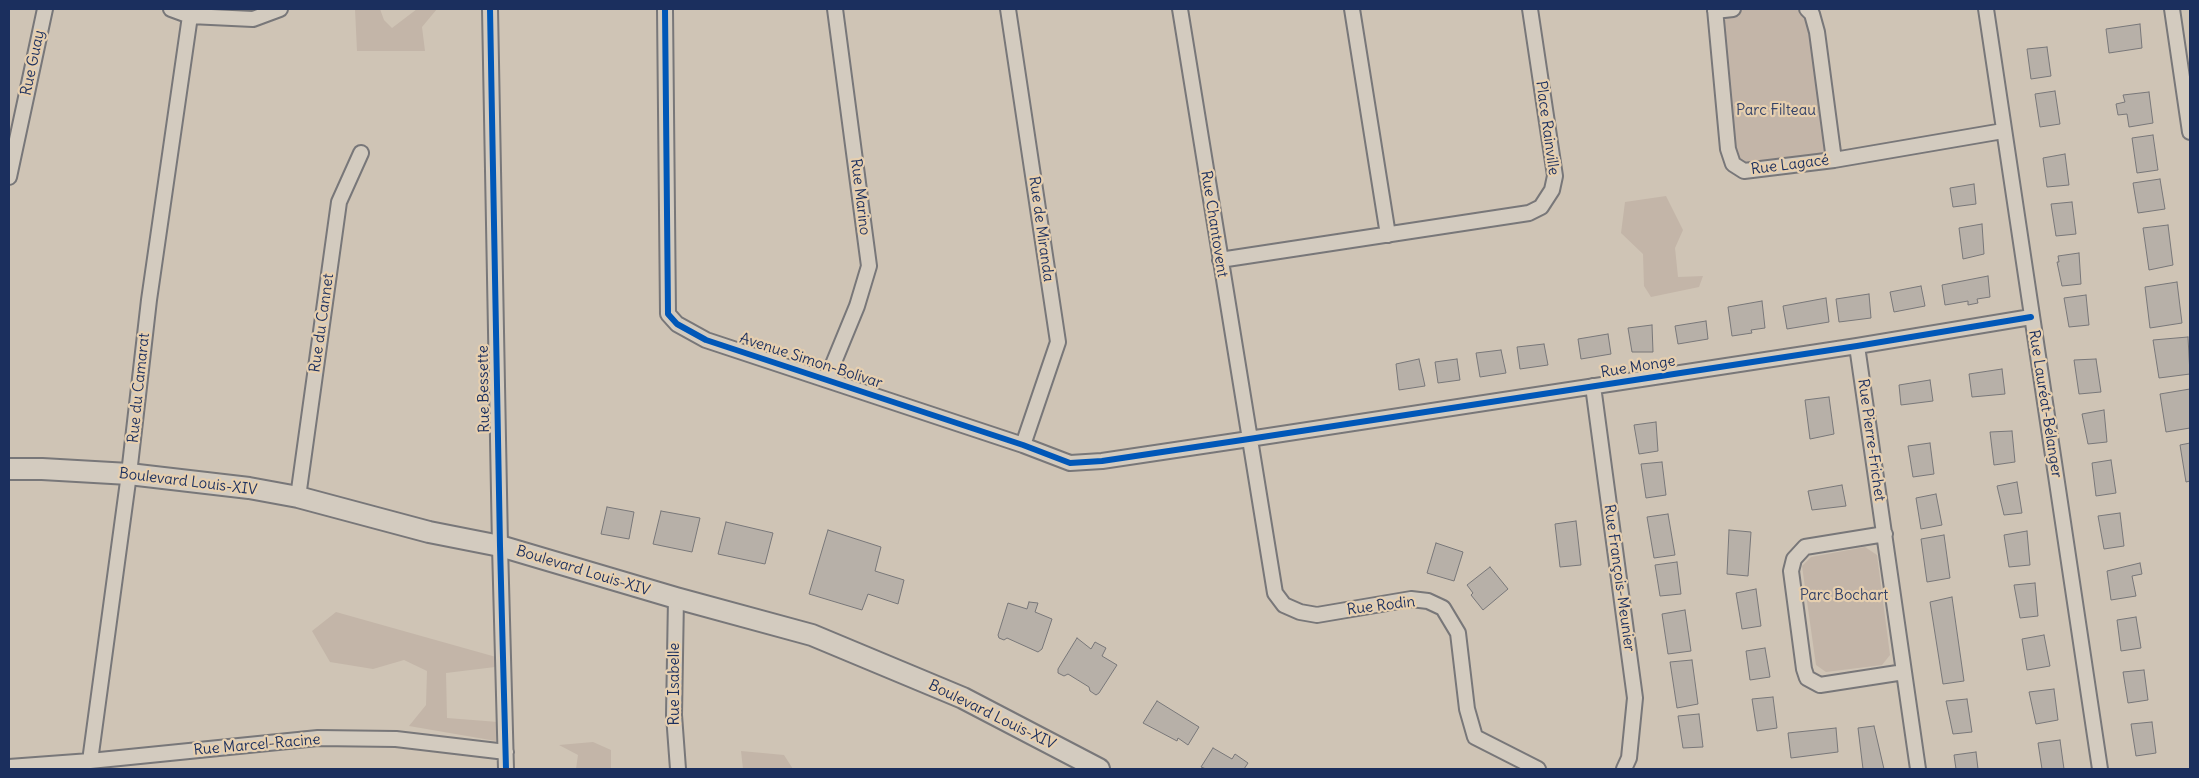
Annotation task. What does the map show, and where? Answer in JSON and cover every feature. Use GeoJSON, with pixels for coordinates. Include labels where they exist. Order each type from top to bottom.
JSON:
{"type":"FeatureCollection","features":[{"type":"Feature","properties":{"kind":"main road","name":"Boulevard Louis-XIV"},"geometry":{"type":"LineString","coordinates":[[9,469],[129,474],[249,488],[298,497],[429,532],[500,546],[676,598],[812,635],[964,698],[1099,769]]}},
{"type":"Feature","properties":{"kind":"street","name":"Rue Guay"},"geometry":{"type":"LineString","coordinates":[[9,177],[45,9]]}},
{"type":"Feature","properties":{"kind":"street"},"geometry":{"type":"LineString","coordinates":[[171,9],[190,16],[253,18],[280,9]]}},
{"type":"Feature","properties":{"kind":"street","name":"Rue Bessette"},"geometry":{"type":"LineString","coordinates":[[490,9],[506,769]]}},
{"type":"Feature","properties":{"kind":"street","name":"Avenue Simon-Bolivar"},"geometry":{"type":"LineString","coordinates":[[665,9],[668,314],[677,324],[706,340],[1023,445],[1070,464],[1102,462],[1249,440]]}},
{"type":"Feature","properties":{"kind":"street","name":"Rue Marino"},"geometry":{"type":"LineString","coordinates":[[827,379],[857,306],[869,266],[835,9]]}},
{"type":"Feature","properties":{"kind":"street","name":"Rue de Miranda"},"geometry":{"type":"LineString","coordinates":[[1008,9],[1058,342],[1023,445]]}},
{"type":"Feature","properties":{"kind":"street","name":"Rue Chantovent"},"geometry":{"type":"LineString","coordinates":[[1180,9],[1249,440]]}},
{"type":"Feature","properties":{"kind":"street"},"geometry":{"type":"LineString","coordinates":[[1352,9],[1388,236]]}},
{"type":"Feature","properties":{"kind":"street","name":"Place Rainville"},"geometry":{"type":"LineString","coordinates":[[1220,260],[1388,236],[1529,213],[1548,200],[1555,176],[1530,9]]}},
{"type":"Feature","properties":{"kind":"street"},"geometry":{"type":"LineString","coordinates":[[1715,10],[1734,9]]}},
{"type":"Feature","properties":{"kind":"street"},"geometry":{"type":"LineString","coordinates":[[1807,9],[1812,14],[1817,32],[1834,160]]}},
{"type":"Feature","properties":{"kind":"street","name":"Rue Lauréat-Bélanger"},"geometry":{"type":"LineString","coordinates":[[1986,9],[2100,769]]}},
{"type":"Feature","properties":{"kind":"street"},"geometry":{"type":"LineString","coordinates":[[2172,9],[2190,132]]}},
{"type":"Feature","properties":{"kind":"street","name":"Rue Lagacé"},"geometry":{"type":"LineString","coordinates":[[1715,10],[1728,149],[1733,164],[1744,171],[1834,160],[2003,131]]}},
{"type":"Feature","properties":{"kind":"street","name":"Rue du Camarat"},"geometry":{"type":"LineString","coordinates":[[90,761],[129,474],[148,300],[190,16]]}},
{"type":"Feature","properties":{"kind":"street","name":"Rue du Cannet"},"geometry":{"type":"LineString","coordinates":[[298,497],[340,202],[361,153]]}},
{"type":"Feature","properties":{"kind":"street","name":"Rue Monge"},"geometry":{"type":"LineString","coordinates":[[1249,440],[1857,346],[2031,317]]}},
{"type":"Feature","properties":{"kind":"street","name":"Rue Pierre-Frichet"},"geometry":{"type":"LineString","coordinates":[[1857,346],[1918,769]]}},
{"type":"Feature","properties":{"kind":"street","name":"Rue François-Meunier"},"geometry":{"type":"LineString","coordinates":[[1592,386],[1635,698],[1629,758],[1624,769]]}},
{"type":"Feature","properties":{"kind":"street","name":"Rue Rodin"},"geometry":{"type":"LineString","coordinates":[[1249,440],[1271,579],[1275,593],[1284,605],[1300,612],[1317,615],[1412,599],[1428,601],[1444,608],[1458,634],[1467,709],[1475,737],[1538,769]]}},
{"type":"Feature","properties":{"kind":"street"},"geometry":{"type":"LineString","coordinates":[[1885,534],[1805,547],[1794,559],[1791,571],[1804,669],[1807,678],[1820,685],[1904,672]]}},
{"type":"Feature","properties":{"kind":"street","name":"Rue Isabelle"},"geometry":{"type":"LineString","coordinates":[[676,598],[674,714],[678,769]]}},
{"type":"Feature","properties":{"kind":"street","name":"Rue Marcel-Racine"},"geometry":{"type":"LineString","coordinates":[[9,767],[90,761],[318,738],[396,740],[506,752]]}},
{"type":"Feature","properties":{"kind":"green space"},"geometry":{"type":"Polygon","coordinates":[[[355,9],[380,9],[384,20],[392,28],[417,9],[437,9],[422,27],[425,51],[357,51],[355,9]]]}},
{"type":"Feature","properties":{"kind":"green space","name":"Parc Filteau"},"geometry":{"type":"Polygon","coordinates":[[[1733,9],[1807,9],[1834,160],[1733,164],[1715,11],[1733,9]]]}},
{"type":"Feature","properties":{"kind":"green space"},"geometry":{"type":"Polygon","coordinates":[[[1666,196],[1683,230],[1675,248],[1678,277],[1703,276],[1699,287],[1651,297],[1644,286],[1643,254],[1621,233],[1625,202],[1666,196]]]}},
{"type":"Feature","properties":{"kind":"green space","name":"Parc Bochart"},"geometry":{"type":"Polygon","coordinates":[[[1865,547],[1877,555],[1890,655],[1882,665],[1826,672],[1816,665],[1802,566],[1811,557],[1865,547]]]}},
{"type":"Feature","properties":{"kind":"green space"},"geometry":{"type":"Polygon","coordinates":[[[336,612],[496,657],[495,667],[446,673],[447,718],[498,722],[496,741],[409,726],[426,705],[427,671],[404,660],[373,669],[330,662],[312,631],[336,612]]]}},
{"type":"Feature","properties":{"kind":"green space"},"geometry":{"type":"Polygon","coordinates":[[[593,742],[611,750],[611,769],[576,769],[578,755],[559,745],[593,742]]]}},
{"type":"Feature","properties":{"kind":"green space"},"geometry":{"type":"Polygon","coordinates":[[[741,751],[784,755],[793,769],[743,769],[741,751]]]}},
{"type":"Feature","properties":{"kind":"building"},"geometry":{"type":"Polygon","coordinates":[[[2140,24],[2142,48],[2109,53],[2106,29],[2140,24]]]}},
{"type":"Feature","properties":{"kind":"building"},"geometry":{"type":"Polygon","coordinates":[[[2047,47],[2051,76],[2031,79],[2027,49],[2047,47]]]}},
{"type":"Feature","properties":{"kind":"building"},"geometry":{"type":"Polygon","coordinates":[[[2055,91],[2060,124],[2040,127],[2035,94],[2055,91]]]}},
{"type":"Feature","properties":{"kind":"building"},"geometry":{"type":"Polygon","coordinates":[[[2149,92],[2153,123],[2129,127],[2127,114],[2118,115],[2116,104],[2125,102],[2123,95],[2149,92]]]}},
{"type":"Feature","properties":{"kind":"building"},"geometry":{"type":"Polygon","coordinates":[[[2153,135],[2158,170],[2137,173],[2132,138],[2153,135]]]}},
{"type":"Feature","properties":{"kind":"building"},"geometry":{"type":"Polygon","coordinates":[[[2065,154],[2069,185],[2047,187],[2043,158],[2065,154]]]}},
{"type":"Feature","properties":{"kind":"building"},"geometry":{"type":"Polygon","coordinates":[[[2160,179],[2165,209],[2138,213],[2133,183],[2160,179]]]}},
{"type":"Feature","properties":{"kind":"building"},"geometry":{"type":"Polygon","coordinates":[[[1974,184],[1976,204],[1953,207],[1950,188],[1974,184]]]}},
{"type":"Feature","properties":{"kind":"building"},"geometry":{"type":"Polygon","coordinates":[[[2072,202],[2076,234],[2056,236],[2051,204],[2072,202]]]}},
{"type":"Feature","properties":{"kind":"building"},"geometry":{"type":"Polygon","coordinates":[[[1982,224],[1984,254],[1963,259],[1959,228],[1982,224]]]}},
{"type":"Feature","properties":{"kind":"building"},"geometry":{"type":"Polygon","coordinates":[[[2168,225],[2173,265],[2149,270],[2143,228],[2168,225]]]}},
{"type":"Feature","properties":{"kind":"building"},"geometry":{"type":"Polygon","coordinates":[[[2079,253],[2081,284],[2062,286],[2057,262],[2059,262],[2058,256],[2079,253]]]}},
{"type":"Feature","properties":{"kind":"building"},"geometry":{"type":"Polygon","coordinates":[[[1988,276],[1990,297],[1977,299],[1978,303],[1968,305],[1968,301],[1945,305],[1942,285],[1988,276]]]}},
{"type":"Feature","properties":{"kind":"building"},"geometry":{"type":"Polygon","coordinates":[[[2177,282],[2182,323],[2150,328],[2145,287],[2177,282]]]}},
{"type":"Feature","properties":{"kind":"building"},"geometry":{"type":"Polygon","coordinates":[[[1921,286],[1925,306],[1894,312],[1890,292],[1921,286]]]}},
{"type":"Feature","properties":{"kind":"building"},"geometry":{"type":"Polygon","coordinates":[[[1869,294],[1871,318],[1839,322],[1836,299],[1869,294]]]}},
{"type":"Feature","properties":{"kind":"building"},"geometry":{"type":"Polygon","coordinates":[[[2086,295],[2089,325],[2069,327],[2064,298],[2086,295]]]}},
{"type":"Feature","properties":{"kind":"building"},"geometry":{"type":"Polygon","coordinates":[[[1826,298],[1829,322],[1787,329],[1783,306],[1826,298]]]}},
{"type":"Feature","properties":{"kind":"building"},"geometry":{"type":"Polygon","coordinates":[[[1762,301],[1765,328],[1751,330],[1752,333],[1732,336],[1728,307],[1762,301]]]}},
{"type":"Feature","properties":{"kind":"building"},"geometry":{"type":"Polygon","coordinates":[[[1706,321],[1708,339],[1678,344],[1675,326],[1706,321]]]}},
{"type":"Feature","properties":{"kind":"building"},"geometry":{"type":"Polygon","coordinates":[[[1652,325],[1653,352],[1632,352],[1628,328],[1652,325]]]}},
{"type":"Feature","properties":{"kind":"building"},"geometry":{"type":"Polygon","coordinates":[[[1608,334],[1611,354],[1581,359],[1578,339],[1608,334]]]}},
{"type":"Feature","properties":{"kind":"building"},"geometry":{"type":"Polygon","coordinates":[[[2188,337],[2190,374],[2159,378],[2153,340],[2188,337]]]}},
{"type":"Feature","properties":{"kind":"building"},"geometry":{"type":"Polygon","coordinates":[[[1544,344],[1548,365],[1520,369],[1517,347],[1544,344]]]}},
{"type":"Feature","properties":{"kind":"building"},"geometry":{"type":"Polygon","coordinates":[[[1501,350],[1506,373],[1480,377],[1476,353],[1501,350]]]}},
{"type":"Feature","properties":{"kind":"building"},"geometry":{"type":"Polygon","coordinates":[[[1419,359],[1425,386],[1399,390],[1396,364],[1419,359]]]}},
{"type":"Feature","properties":{"kind":"building"},"geometry":{"type":"Polygon","coordinates":[[[1457,359],[1460,380],[1438,383],[1435,362],[1457,359]]]}},
{"type":"Feature","properties":{"kind":"building"},"geometry":{"type":"Polygon","coordinates":[[[2096,359],[2101,392],[2079,394],[2074,360],[2096,359]]]}},
{"type":"Feature","properties":{"kind":"building"},"geometry":{"type":"Polygon","coordinates":[[[2002,369],[2005,394],[1972,397],[1969,374],[2002,369]]]}},
{"type":"Feature","properties":{"kind":"building"},"geometry":{"type":"Polygon","coordinates":[[[1930,380],[1933,401],[1901,405],[1899,385],[1930,380]]]}},
{"type":"Feature","properties":{"kind":"building"},"geometry":{"type":"Polygon","coordinates":[[[2190,389],[2190,428],[2166,432],[2160,394],[2190,389]]]}},
{"type":"Feature","properties":{"kind":"building"},"geometry":{"type":"Polygon","coordinates":[[[1829,397],[1834,434],[1810,439],[1805,400],[1829,397]]]}},
{"type":"Feature","properties":{"kind":"building"},"geometry":{"type":"Polygon","coordinates":[[[2104,410],[2107,442],[2088,444],[2082,414],[2104,410]]]}},
{"type":"Feature","properties":{"kind":"building"},"geometry":{"type":"Polygon","coordinates":[[[1656,422],[1658,451],[1639,454],[1634,425],[1656,422]]]}},
{"type":"Feature","properties":{"kind":"building"},"geometry":{"type":"Polygon","coordinates":[[[2012,431],[2015,462],[1994,465],[1990,432],[2012,431]]]}},
{"type":"Feature","properties":{"kind":"building"},"geometry":{"type":"Polygon","coordinates":[[[1930,443],[1934,474],[1913,477],[1908,446],[1930,443]]]}},
{"type":"Feature","properties":{"kind":"building"},"geometry":{"type":"Polygon","coordinates":[[[2190,443],[2190,481],[2186,482],[2180,445],[2190,443]]]}},
{"type":"Feature","properties":{"kind":"building"},"geometry":{"type":"Polygon","coordinates":[[[2111,460],[2116,493],[2096,496],[2092,463],[2111,460]]]}},
{"type":"Feature","properties":{"kind":"building"},"geometry":{"type":"Polygon","coordinates":[[[1662,462],[1666,495],[1646,498],[1641,464],[1662,462]]]}},
{"type":"Feature","properties":{"kind":"building"},"geometry":{"type":"Polygon","coordinates":[[[2017,482],[2022,513],[2004,515],[1997,486],[2017,482]]]}},
{"type":"Feature","properties":{"kind":"building"},"geometry":{"type":"Polygon","coordinates":[[[1842,485],[1846,506],[1812,510],[1808,491],[1842,485]]]}},
{"type":"Feature","properties":{"kind":"building"},"geometry":{"type":"Polygon","coordinates":[[[1936,494],[1942,525],[1921,529],[1916,498],[1936,494]]]}},
{"type":"Feature","properties":{"kind":"building"},"geometry":{"type":"Polygon","coordinates":[[[607,507],[634,512],[629,539],[601,534],[607,507]]]}},
{"type":"Feature","properties":{"kind":"building"},"geometry":{"type":"Polygon","coordinates":[[[661,511],[700,518],[692,552],[653,544],[661,511]]]}},
{"type":"Feature","properties":{"kind":"building"},"geometry":{"type":"Polygon","coordinates":[[[2120,513],[2124,546],[2104,549],[2098,516],[2120,513]]]}},
{"type":"Feature","properties":{"kind":"building"},"geometry":{"type":"Polygon","coordinates":[[[1668,514],[1675,555],[1654,558],[1647,517],[1668,514]]]}},
{"type":"Feature","properties":{"kind":"building"},"geometry":{"type":"Polygon","coordinates":[[[1576,521],[1581,565],[1560,567],[1555,524],[1576,521]]]}},
{"type":"Feature","properties":{"kind":"building"},"geometry":{"type":"Polygon","coordinates":[[[726,522],[773,533],[765,564],[718,554],[726,522]]]}},
{"type":"Feature","properties":{"kind":"building"},"geometry":{"type":"Polygon","coordinates":[[[828,530],[881,547],[875,571],[904,580],[898,604],[868,594],[862,610],[809,594],[828,530]]]}},
{"type":"Feature","properties":{"kind":"building"},"geometry":{"type":"Polygon","coordinates":[[[1729,530],[1751,532],[1748,576],[1727,574],[1729,530]]]}},
{"type":"Feature","properties":{"kind":"building"},"geometry":{"type":"Polygon","coordinates":[[[2027,531],[2030,565],[2009,567],[2004,535],[2027,531]]]}},
{"type":"Feature","properties":{"kind":"building"},"geometry":{"type":"Polygon","coordinates":[[[1944,535],[1950,578],[1927,582],[1921,539],[1944,535]]]}},
{"type":"Feature","properties":{"kind":"building"},"geometry":{"type":"Polygon","coordinates":[[[1436,543],[1463,552],[1454,581],[1427,573],[1436,543]]]}},
{"type":"Feature","properties":{"kind":"building"},"geometry":{"type":"Polygon","coordinates":[[[1677,562],[1681,594],[1660,596],[1655,565],[1677,562]]]}},
{"type":"Feature","properties":{"kind":"building"},"geometry":{"type":"Polygon","coordinates":[[[2140,563],[2142,574],[2132,576],[2136,596],[2111,600],[2107,571],[2140,563]]]}},
{"type":"Feature","properties":{"kind":"building"},"geometry":{"type":"Polygon","coordinates":[[[1490,567],[1508,589],[1483,610],[1471,595],[1473,593],[1467,585],[1490,567]]]}},
{"type":"Feature","properties":{"kind":"building"},"geometry":{"type":"Polygon","coordinates":[[[2035,583],[2038,616],[2020,618],[2014,585],[2035,583]]]}},
{"type":"Feature","properties":{"kind":"building"},"geometry":{"type":"Polygon","coordinates":[[[1756,589],[1761,626],[1742,629],[1736,593],[1756,589]]]}},
{"type":"Feature","properties":{"kind":"building"},"geometry":{"type":"Polygon","coordinates":[[[1952,597],[1964,681],[1943,684],[1930,602],[1952,597]]]}},
{"type":"Feature","properties":{"kind":"building"},"geometry":{"type":"Polygon","coordinates":[[[1029,602],[1038,603],[1035,612],[1052,619],[1042,649],[1038,652],[1007,638],[1004,640],[999,638],[998,635],[1008,603],[1027,609],[1029,602]]]}},
{"type":"Feature","properties":{"kind":"building"},"geometry":{"type":"Polygon","coordinates":[[[1685,610],[1691,651],[1668,654],[1662,614],[1685,610]]]}},
{"type":"Feature","properties":{"kind":"building"},"geometry":{"type":"Polygon","coordinates":[[[2136,617],[2141,648],[2121,651],[2117,620],[2136,617]]]}},
{"type":"Feature","properties":{"kind":"building"},"geometry":{"type":"Polygon","coordinates":[[[2044,635],[2050,666],[2027,670],[2022,639],[2044,635]]]}},
{"type":"Feature","properties":{"kind":"building"},"geometry":{"type":"Polygon","coordinates":[[[1077,638],[1091,649],[1095,642],[1106,648],[1102,656],[1117,665],[1096,695],[1090,691],[1089,687],[1068,674],[1064,676],[1058,673],[1058,669],[1077,638]]]}},
{"type":"Feature","properties":{"kind":"building"},"geometry":{"type":"Polygon","coordinates":[[[1765,648],[1770,677],[1750,680],[1746,651],[1765,648]]]}},
{"type":"Feature","properties":{"kind":"building"},"geometry":{"type":"Polygon","coordinates":[[[1692,660],[1698,704],[1677,708],[1670,662],[1692,660]]]}},
{"type":"Feature","properties":{"kind":"building"},"geometry":{"type":"Polygon","coordinates":[[[2144,670],[2148,700],[2128,703],[2123,672],[2144,670]]]}},
{"type":"Feature","properties":{"kind":"building"},"geometry":{"type":"Polygon","coordinates":[[[2054,689],[2058,720],[2036,724],[2029,692],[2054,689]]]}},
{"type":"Feature","properties":{"kind":"building"},"geometry":{"type":"Polygon","coordinates":[[[1773,697],[1777,728],[1757,731],[1752,699],[1773,697]]]}},
{"type":"Feature","properties":{"kind":"building"},"geometry":{"type":"Polygon","coordinates":[[[1967,699],[1972,732],[1953,734],[1946,701],[1967,699]]]}},
{"type":"Feature","properties":{"kind":"building"},"geometry":{"type":"Polygon","coordinates":[[[1157,701],[1199,727],[1188,745],[1178,738],[1177,741],[1143,723],[1157,701]]]}},
{"type":"Feature","properties":{"kind":"building"},"geometry":{"type":"Polygon","coordinates":[[[1699,714],[1703,747],[1683,748],[1678,716],[1699,714]]]}},
{"type":"Feature","properties":{"kind":"building"},"geometry":{"type":"Polygon","coordinates":[[[2152,722],[2156,753],[2136,756],[2131,724],[2152,722]]]}},
{"type":"Feature","properties":{"kind":"building"},"geometry":{"type":"Polygon","coordinates":[[[1874,726],[1884,769],[1863,769],[1858,728],[1874,726]]]}},
{"type":"Feature","properties":{"kind":"building"},"geometry":{"type":"Polygon","coordinates":[[[1836,728],[1838,752],[1791,758],[1788,733],[1836,728]]]}},
{"type":"Feature","properties":{"kind":"building"},"geometry":{"type":"Polygon","coordinates":[[[2060,740],[2064,769],[2042,769],[2038,743],[2060,740]]]}},
{"type":"Feature","properties":{"kind":"building"},"geometry":{"type":"Polygon","coordinates":[[[1213,748],[1232,759],[1235,754],[1248,763],[1244,769],[1206,769],[1201,767],[1213,748]]]}},
{"type":"Feature","properties":{"kind":"building"},"geometry":{"type":"Polygon","coordinates":[[[1976,752],[1978,769],[1956,769],[1954,755],[1976,752]]]}},
{"type":"Feature","properties":{"kind":"cycle path"},"geometry":{"type":"LineString","coordinates":[[490,9],[506,769]]}},
{"type":"Feature","properties":{"kind":"cycle path"},"geometry":{"type":"LineString","coordinates":[[665,9],[668,314],[677,324],[706,340],[1023,445],[1070,463],[1102,461],[1249,439],[1857,346],[2031,317]]}}]}
